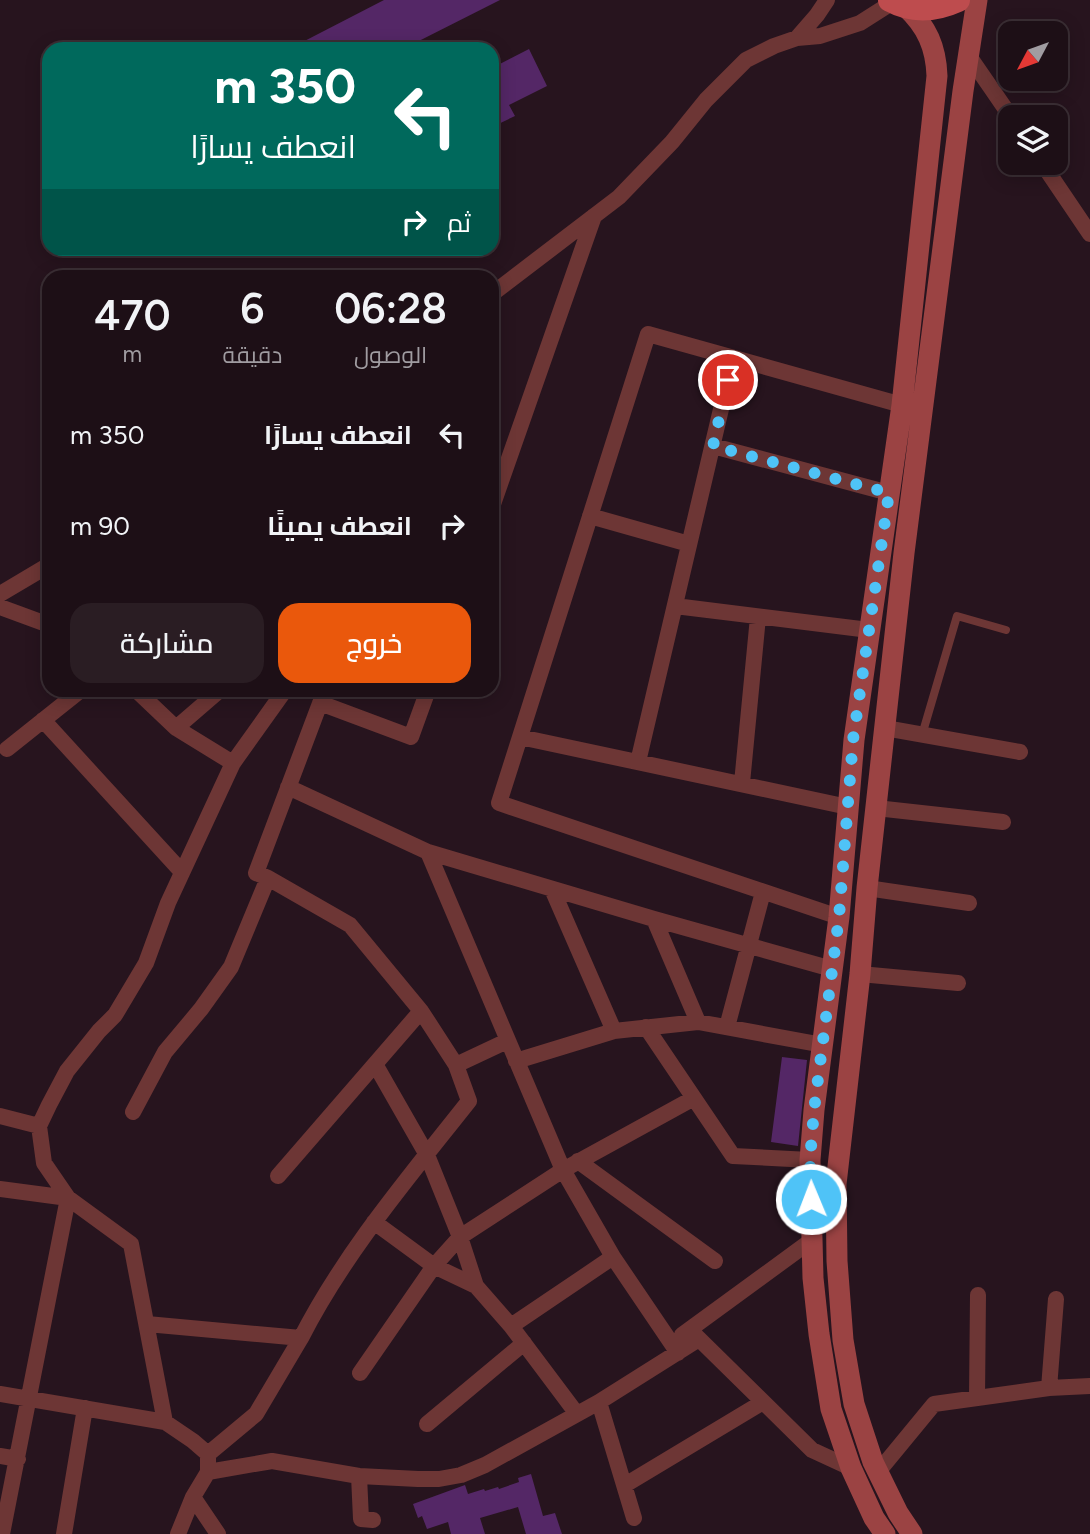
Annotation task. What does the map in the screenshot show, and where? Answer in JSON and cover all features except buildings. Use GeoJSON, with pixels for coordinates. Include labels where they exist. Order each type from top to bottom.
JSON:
{"type":"FeatureCollection","features":[{"type":"Feature","properties":{"kind":"main road"},"geometry":{"type":"LineString","coordinates":[[897,3],[920,9],[943,6],[958,0]]}},
{"type":"Feature","properties":{"kind":"main road"},"geometry":{"type":"LineString","coordinates":[[912,1534],[898,1513],[878,1472],[853,1404],[843,1340],[837,1261],[836,1184],[904,553],[977,0]]}},
{"type":"Feature","properties":{"kind":"main road"},"geometry":{"type":"LineString","coordinates":[[884,1534],[851,1468],[831,1409],[816,1306],[810,1160],[839,917],[853,740],[902,405],[937,76],[937,61],[922,23],[897,3]]}},
{"type":"Feature","properties":{"kind":"main road"},"geometry":{"type":"LineString","coordinates":[[881,550],[904,553]]}},
{"type":"Feature","properties":{"kind":"street"},"geometry":{"type":"LineString","coordinates":[[797,38],[827,0]]}},
{"type":"Feature","properties":{"kind":"street"},"geometry":{"type":"LineString","coordinates":[[499,289],[619,197],[672,142],[706,100],[746,60],[797,38],[820,36],[860,23],[897,3]]}},
{"type":"Feature","properties":{"kind":"street"},"geometry":{"type":"LineString","coordinates":[[969,55],[1003,105]]}},
{"type":"Feature","properties":{"kind":"street"},"geometry":{"type":"LineString","coordinates":[[963,91],[978,88],[997,97]]}},
{"type":"Feature","properties":{"kind":"street"},"geometry":{"type":"LineString","coordinates":[[1050,175],[1090,234]]}},
{"type":"Feature","properties":{"kind":"street"},"geometry":{"type":"LineString","coordinates":[[499,487],[594,216]]}},
{"type":"Feature","properties":{"kind":"street"},"geometry":{"type":"LineString","coordinates":[[839,917],[499,803],[648,334],[902,405]]}},
{"type":"Feature","properties":{"kind":"street"},"geometry":{"type":"LineString","coordinates":[[638,762],[733,358]]}},
{"type":"Feature","properties":{"kind":"street"},"geometry":{"type":"LineString","coordinates":[[713,446],[889,493]]}},
{"type":"Feature","properties":{"kind":"street"},"geometry":{"type":"LineString","coordinates":[[590,516],[690,544]]}},
{"type":"Feature","properties":{"kind":"street"},"geometry":{"type":"LineString","coordinates":[[0,594],[42,569]]}},
{"type":"Feature","properties":{"kind":"street"},"geometry":{"type":"LineString","coordinates":[[675,606],[869,630]]}},
{"type":"Feature","properties":{"kind":"street"},"geometry":{"type":"LineString","coordinates":[[0,607],[42,622]]}},
{"type":"Feature","properties":{"kind":"street"},"geometry":{"type":"LineString","coordinates":[[742,783],[758,618]]}},
{"type":"Feature","properties":{"kind":"street"},"geometry":{"type":"LineString","coordinates":[[7,749],[72,697]]}},
{"type":"Feature","properties":{"kind":"street"},"geometry":{"type":"LineString","coordinates":[[143,697],[176,728],[233,763]]}},
{"type":"Feature","properties":{"kind":"street"},"geometry":{"type":"LineString","coordinates":[[176,728],[212,697]]}},
{"type":"Feature","properties":{"kind":"street"},"geometry":{"type":"LineString","coordinates":[[165,1422],[131,1244],[68,1198],[44,1163],[39,1126],[67,1071],[115,1015],[146,963],[168,903],[233,763],[280,697]]}},
{"type":"Feature","properties":{"kind":"street"},"geometry":{"type":"LineString","coordinates":[[208,1454],[256,1414],[324,1297],[374,1222],[468,1101],[456,1065],[421,1012],[350,925],[256,873],[323,697]]}},
{"type":"Feature","properties":{"kind":"street"},"geometry":{"type":"LineString","coordinates":[[325,697],[411,737],[425,697]]}},
{"type":"Feature","properties":{"kind":"street"},"geometry":{"type":"LineString","coordinates":[[43,720],[182,872]]}},
{"type":"Feature","properties":{"kind":"street"},"geometry":{"type":"LineString","coordinates":[[885,728],[1020,752]]}},
{"type":"Feature","properties":{"kind":"street"},"geometry":{"type":"LineString","coordinates":[[520,737],[848,807]]}},
{"type":"Feature","properties":{"kind":"street"},"geometry":{"type":"LineString","coordinates":[[288,787],[428,852],[832,970]]}},
{"type":"Feature","properties":{"kind":"street"},"geometry":{"type":"LineString","coordinates":[[876,808],[1003,822]]}},
{"type":"Feature","properties":{"kind":"street"},"geometry":{"type":"LineString","coordinates":[[428,852],[563,1170],[613,1257],[675,1348]]}},
{"type":"Feature","properties":{"kind":"street"},"geometry":{"type":"LineString","coordinates":[[133,1112],[165,1052],[231,967],[268,878]]}},
{"type":"Feature","properties":{"kind":"street"},"geometry":{"type":"LineString","coordinates":[[867,888],[969,903]]}},
{"type":"Feature","properties":{"kind":"street"},"geometry":{"type":"LineString","coordinates":[[552,889],[614,1031]]}},
{"type":"Feature","properties":{"kind":"street"},"geometry":{"type":"LineString","coordinates":[[727,1027],[762,892]]}},
{"type":"Feature","properties":{"kind":"street"},"geometry":{"type":"LineString","coordinates":[[654,919],[698,1022]]}},
{"type":"Feature","properties":{"kind":"street"},"geometry":{"type":"LineString","coordinates":[[860,974],[958,983]]}},
{"type":"Feature","properties":{"kind":"street"},"geometry":{"type":"LineString","coordinates":[[278,1176],[421,1012]]}},
{"type":"Feature","properties":{"kind":"street"},"geometry":{"type":"LineString","coordinates":[[516,1061],[614,1031],[698,1022],[823,1045]]}},
{"type":"Feature","properties":{"kind":"street"},"geometry":{"type":"LineString","coordinates":[[646,1027],[733,1156],[810,1160]]}},
{"type":"Feature","properties":{"kind":"street"},"geometry":{"type":"LineString","coordinates":[[456,1065],[507,1041]]}},
{"type":"Feature","properties":{"kind":"street"},"geometry":{"type":"LineString","coordinates":[[375,1064],[427,1155],[477,1286],[511,1326],[577,1414]]}},
{"type":"Feature","properties":{"kind":"street"},"geometry":{"type":"LineString","coordinates":[[360,1373],[434,1266],[460,1237],[578,1161],[694,1098]]}},
{"type":"Feature","properties":{"kind":"street"},"geometry":{"type":"LineString","coordinates":[[0,1116],[39,1126]]}},
{"type":"Feature","properties":{"kind":"street"},"geometry":{"type":"LineString","coordinates":[[578,1161],[715,1261]]}},
{"type":"Feature","properties":{"kind":"street"},"geometry":{"type":"LineString","coordinates":[[0,1189],[68,1198]]}},
{"type":"Feature","properties":{"kind":"street"},"geometry":{"type":"LineString","coordinates":[[2,1532],[68,1198]]}},
{"type":"Feature","properties":{"kind":"street"},"geometry":{"type":"LineString","coordinates":[[374,1222],[434,1266],[477,1286]]}},
{"type":"Feature","properties":{"kind":"street"},"geometry":{"type":"LineString","coordinates":[[208,1472],[272,1461],[359,1476],[428,1479],[461,1475],[485,1465],[599,1402],[694,1334],[812,1240]]}},
{"type":"Feature","properties":{"kind":"street"},"geometry":{"type":"LineString","coordinates":[[511,1326],[613,1257]]}},
{"type":"Feature","properties":{"kind":"street"},"geometry":{"type":"LineString","coordinates":[[977,1398],[978,1295]]}},
{"type":"Feature","properties":{"kind":"street"},"geometry":{"type":"LineString","coordinates":[[1049,1388],[1056,1298]]}},
{"type":"Feature","properties":{"kind":"street"},"geometry":{"type":"LineString","coordinates":[[146,1324],[301,1338]]}},
{"type":"Feature","properties":{"kind":"street"},"geometry":{"type":"LineString","coordinates":[[694,1334],[812,1450],[851,1468]]}},
{"type":"Feature","properties":{"kind":"street"},"geometry":{"type":"LineString","coordinates":[[427,1424],[524,1343]]}},
{"type":"Feature","properties":{"kind":"street"},"geometry":{"type":"LineString","coordinates":[[878,1472],[934,1404],[1049,1388],[1090,1386]]}},
{"type":"Feature","properties":{"kind":"street"},"geometry":{"type":"LineString","coordinates":[[0,1394],[165,1422],[193,1441],[208,1454],[208,1472],[192,1497],[178,1534]]}},
{"type":"Feature","properties":{"kind":"street"},"geometry":{"type":"LineString","coordinates":[[599,1402],[634,1518]]}},
{"type":"Feature","properties":{"kind":"street"},"geometry":{"type":"LineString","coordinates":[[625,1485],[763,1402]]}},
{"type":"Feature","properties":{"kind":"street"},"geometry":{"type":"LineString","coordinates":[[64,1534],[85,1408]]}},
{"type":"Feature","properties":{"kind":"street"},"geometry":{"type":"LineString","coordinates":[[0,1456],[18,1459]]}},
{"type":"Feature","properties":{"kind":"street"},"geometry":{"type":"LineString","coordinates":[[359,1476],[361,1519],[373,1520]]}},
{"type":"Feature","properties":{"kind":"street"},"geometry":{"type":"LineString","coordinates":[[192,1497],[218,1534]]}},
{"type":"Feature","properties":{"kind":"lane"},"geometry":{"type":"LineString","coordinates":[[922,735],[957,616],[1006,631]]}},
{"type":"Feature","properties":{"kind":"route"},"geometry":{"type":"LineString","coordinates":[[728,380],[713,446],[889,493],[853,740],[839,917],[814,1110],[810,1160],[811,1199]]}}]}
